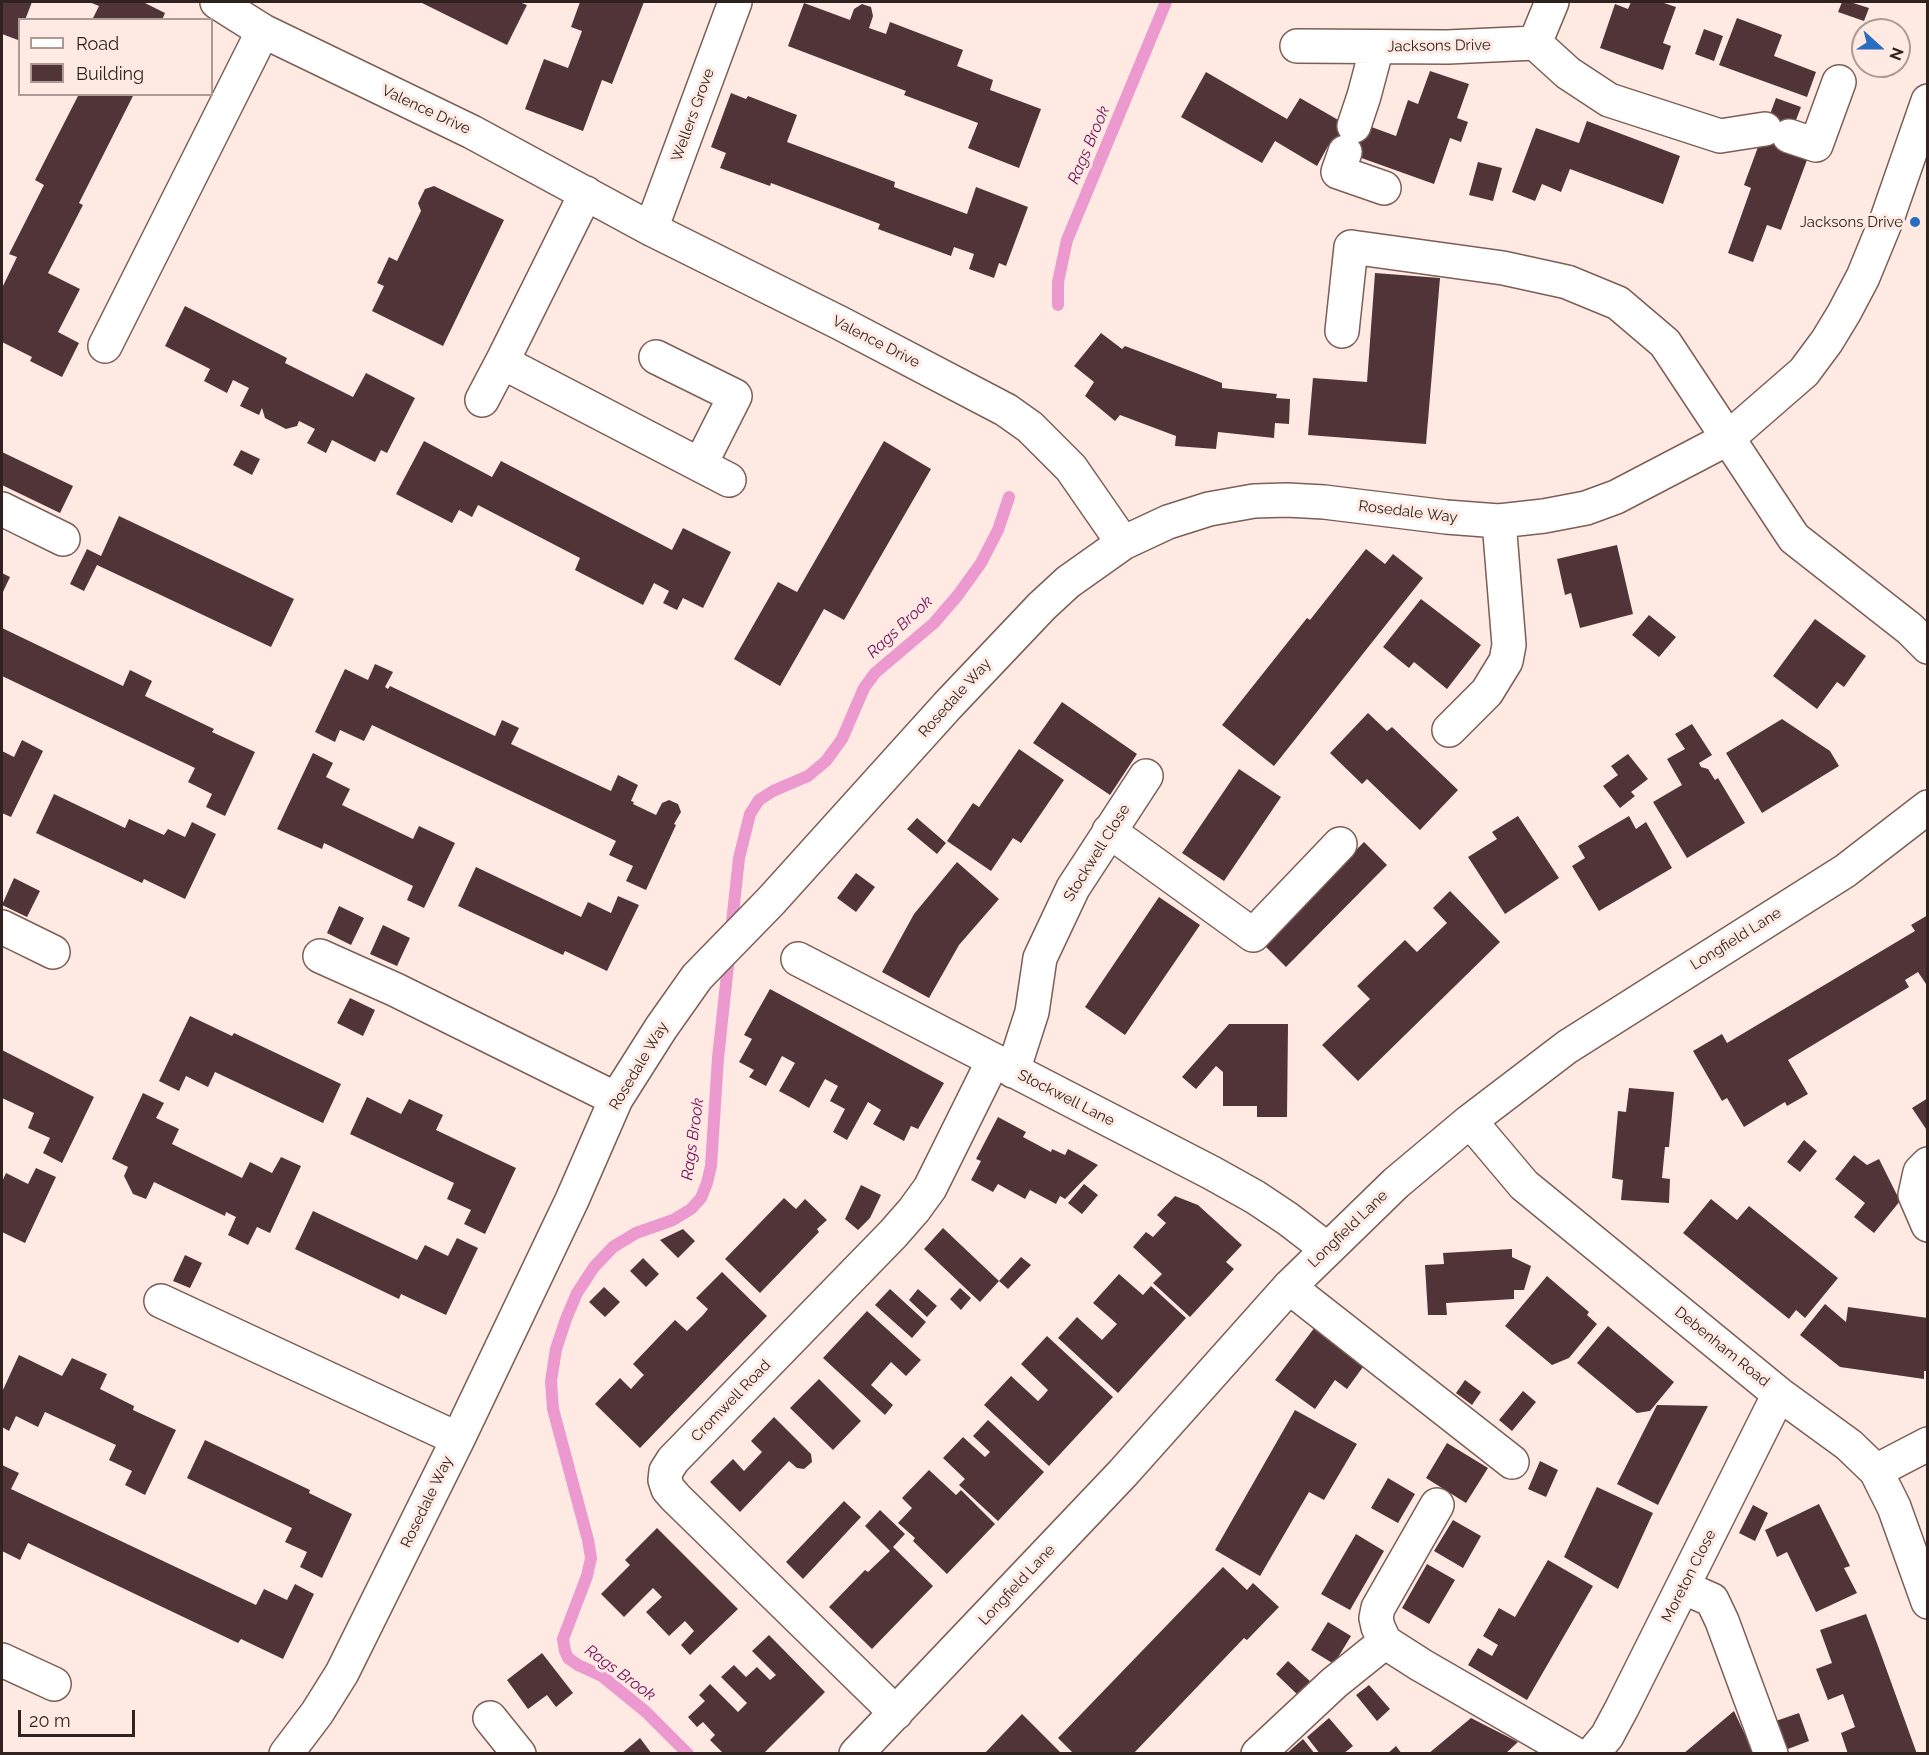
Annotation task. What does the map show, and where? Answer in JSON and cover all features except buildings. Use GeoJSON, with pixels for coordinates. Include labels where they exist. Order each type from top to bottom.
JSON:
{"type":"FeatureCollection","features":[{"type":"Feature","properties":{"kind":"street","name":"Valence Drive"},"geometry":{"type":"LineString","coordinates":[[217,2],[263,31],[472,132],[651,229],[840,323],[1006,410],[1030,427],[1071,468],[1123,543]]}},
{"type":"Feature","properties":{"kind":"street","name":"Wellers Grove"},"geometry":{"type":"LineString","coordinates":[[651,229],[735,2]]}},
{"type":"Feature","properties":{"kind":"street"},"geometry":{"type":"LineString","coordinates":[[1552,2],[1535,44],[1568,73],[1609,100],[1720,136],[1777,132],[1816,145],[1839,82]]}},
{"type":"Feature","properties":{"kind":"street"},"geometry":{"type":"LineString","coordinates":[[105,346],[263,31]]}},
{"type":"Feature","properties":{"kind":"street","name":"Jacksons Drive"},"geometry":{"type":"LineString","coordinates":[[1298,46],[1448,47],[1535,44]]}},
{"type":"Feature","properties":{"kind":"street"},"geometry":{"type":"LineString","coordinates":[[1377,47],[1364,96],[1338,172],[1384,189]]}},
{"type":"Feature","properties":{"kind":"street","name":"Rosedale Way"},"geometry":{"type":"LineString","coordinates":[[286,1754],[317,1713],[342,1673],[458,1439],[572,1200],[616,1099],[661,1028],[698,977],[771,901],[948,705],[1042,606],[1068,582],[1123,543],[1178,519],[1209,509],[1254,501],[1287,500],[1498,521],[1544,516],[1586,508],[1616,496],[1727,439],[1804,372],[1844,314],[1863,278],[1888,216],[1928,101]]}},
{"type":"Feature","properties":{"kind":"street"},"geometry":{"type":"LineString","coordinates":[[482,400],[586,193]]}},
{"type":"Feature","properties":{"kind":"street"},"geometry":{"type":"LineString","coordinates":[[1342,331],[1351,247],[1503,268],[1567,282],[1618,303],[1665,343],[1794,538],[1910,629],[1928,647]]}},
{"type":"Feature","properties":{"kind":"street"},"geometry":{"type":"LineString","coordinates":[[656,357],[735,396],[700,465]]}},
{"type":"Feature","properties":{"kind":"street"},"geometry":{"type":"LineString","coordinates":[[502,362],[729,480]]}},
{"type":"Feature","properties":{"kind":"street"},"geometry":{"type":"LineString","coordinates":[[2,509],[63,539]]}},
{"type":"Feature","properties":{"kind":"street"},"geometry":{"type":"LineString","coordinates":[[1449,730],[1487,692],[1506,661],[1509,645],[1498,521]]}},
{"type":"Feature","properties":{"kind":"street","name":"Stockwell Close"},"geometry":{"type":"LineString","coordinates":[[1003,1066],[1032,1012],[1040,958],[1073,888],[1146,776]]}},
{"type":"Feature","properties":{"kind":"street","name":"Longfield Lane"},"geometry":{"type":"LineString","coordinates":[[856,1754],[1123,1473],[1289,1287],[1396,1183],[1470,1121],[1567,1047],[1845,871],[1928,807]]}},
{"type":"Feature","properties":{"kind":"street"},"geometry":{"type":"LineString","coordinates":[[1109,831],[1253,935],[1340,844]]}},
{"type":"Feature","properties":{"kind":"street"},"geometry":{"type":"LineString","coordinates":[[2,927],[53,952]]}},
{"type":"Feature","properties":{"kind":"street"},"geometry":{"type":"LineString","coordinates":[[320,956],[406,995],[616,1099]]}},
{"type":"Feature","properties":{"kind":"street","name":"Stockwell Lane"},"geometry":{"type":"LineString","coordinates":[[798,959],[1229,1182],[1288,1219],[1327,1249]]}},
{"type":"Feature","properties":{"kind":"street","name":"Cromwell Road"},"geometry":{"type":"LineString","coordinates":[[896,1713],[676,1498],[668,1489],[665,1480],[666,1471],[673,1460],[914,1210],[930,1188],[1003,1066]]}},
{"type":"Feature","properties":{"kind":"street","name":"Debenham Road"},"geometry":{"type":"LineString","coordinates":[[1470,1121],[1524,1185],[1779,1394],[1850,1445],[1876,1471],[1894,1507],[1928,1602]]}},
{"type":"Feature","properties":{"kind":"street"},"geometry":{"type":"LineString","coordinates":[[1928,1164],[1920,1172],[1915,1195],[1928,1225]]}},
{"type":"Feature","properties":{"kind":"street"},"geometry":{"type":"LineString","coordinates":[[1289,1287],[1512,1462]]}},
{"type":"Feature","properties":{"kind":"street"},"geometry":{"type":"LineString","coordinates":[[161,1301],[458,1439]]}},
{"type":"Feature","properties":{"kind":"street","name":"Moreton Close"},"geometry":{"type":"LineString","coordinates":[[1592,1754],[1607,1736],[1779,1394]]}},
{"type":"Feature","properties":{"kind":"street"},"geometry":{"type":"LineString","coordinates":[[1876,1471],[1928,1444]]}},
{"type":"Feature","properties":{"kind":"street"},"geometry":{"type":"LineString","coordinates":[[1437,1505],[1378,1608],[1376,1618],[1385,1642],[1420,1665],[1575,1754]]}},
{"type":"Feature","properties":{"kind":"street"},"geometry":{"type":"LineString","coordinates":[[1683,1587],[1712,1600],[1722,1621],[1771,1754]]}},
{"type":"Feature","properties":{"kind":"street"},"geometry":{"type":"LineString","coordinates":[[1258,1754],[1334,1683],[1385,1642]]}},
{"type":"Feature","properties":{"kind":"street"},"geometry":{"type":"LineString","coordinates":[[2,1660],[54,1684]]}},
{"type":"Feature","properties":{"kind":"street"},"geometry":{"type":"LineString","coordinates":[[490,1718],[519,1754]]}},
{"type":"Feature","properties":{"kind":"waterway","name":"Rags Brook"},"geometry":{"type":"LineString","coordinates":[[1058,305],[1058,282],[1067,240],[1166,2]]}},
{"type":"Feature","properties":{"kind":"waterway","name":"Rags Brook"},"geometry":{"type":"LineString","coordinates":[[731,932],[739,858],[750,814],[759,800],[773,791],[808,776],[826,761],[842,739],[864,688],[875,673],[934,623],[981,563],[998,530],[1009,497]]}},
{"type":"Feature","properties":{"kind":"waterway","name":"Rags Brook"},"geometry":{"type":"LineString","coordinates":[[688,1754],[646,1712],[602,1676],[568,1658],[565,1651],[563,1639],[587,1576],[591,1558],[553,1409],[551,1381],[556,1349],[566,1319],[577,1293],[594,1267],[613,1247],[636,1233],[673,1220],[691,1209],[701,1198],[711,1166],[718,1058],[729,956]]}},
{"type":"Feature","properties":{"kind":"place","name":"Jacksons Drive"},"geometry":{"type":"Point","coordinates":[1915,222]}}]}
